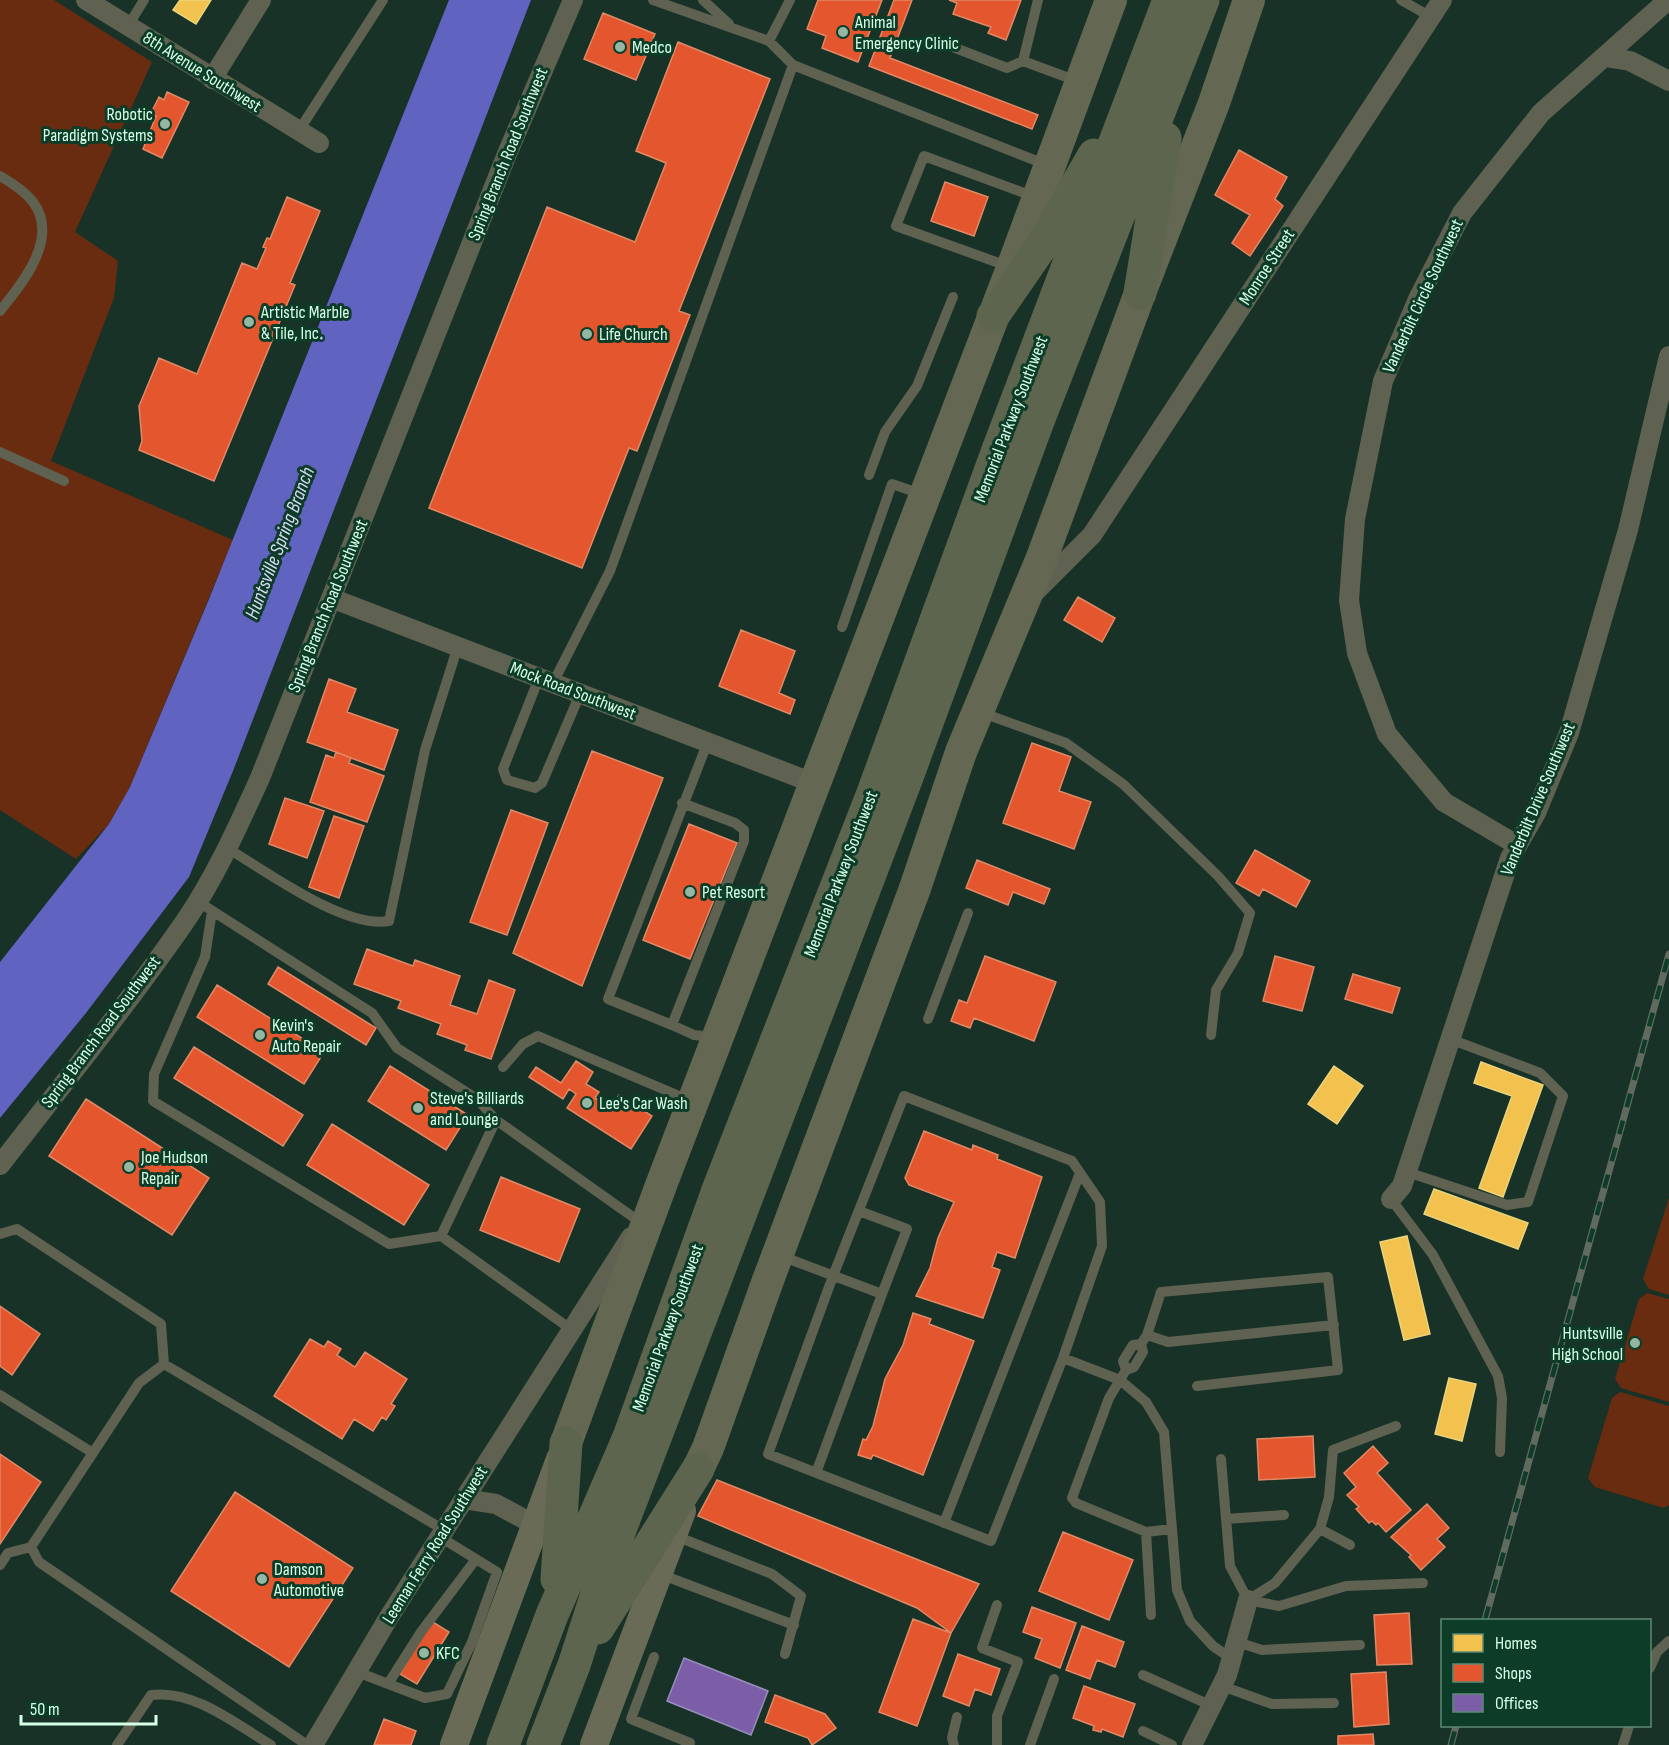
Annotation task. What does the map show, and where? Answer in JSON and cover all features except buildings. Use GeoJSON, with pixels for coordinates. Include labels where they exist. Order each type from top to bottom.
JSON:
{"type":"FeatureCollection","features":[{"type":"Feature","properties":{"kind":"highway","name":"Memorial Parkway Southwest"},"geometry":{"type":"LineString","coordinates":[[503,1745],[552,1615],[629,1437],[718,1190],[873,793],[998,450],[1169,0]]}},
{"type":"Feature","properties":{"kind":"highway","name":"Memorial Parkway Southwest"},"geometry":{"type":"LineString","coordinates":[[543,1745],[574,1665],[605,1569],[907,777],[1038,421],[1203,0]]}},
{"type":"Feature","properties":{"kind":"highway"},"geometry":{"type":"LineString","coordinates":[[1140,293],[1178,65]]}},
{"type":"Feature","properties":{"kind":"highway"},"geometry":{"type":"LineString","coordinates":[[993,316],[1044,242],[1144,67]]}},
{"type":"Feature","properties":{"kind":"highway"},"geometry":{"type":"LineString","coordinates":[[552,1615],[560,1558],[566,1443]]}},
{"type":"Feature","properties":{"kind":"highway"},"geometry":{"type":"LineString","coordinates":[[574,1665],[698,1469]]}},
{"type":"Feature","properties":{"kind":"main road"},"geometry":{"type":"LineString","coordinates":[[454,1745],[459,1697],[506,1575],[535,1525],[660,1188],[720,1038],[926,496],[1111,0]]}},
{"type":"Feature","properties":{"kind":"main road"},"geometry":{"type":"LineString","coordinates":[[594,1745],[698,1469],[708,1448],[978,712],[1022,606],[1214,103],[1249,0]]}},
{"type":"Feature","properties":{"kind":"street","name":"8th Avenue Southwest"},"geometry":{"type":"LineString","coordinates":[[86,0],[319,144]]}},
{"type":"Feature","properties":{"kind":"street"},"geometry":{"type":"LineString","coordinates":[[212,78],[261,0]]}},
{"type":"Feature","properties":{"kind":"street","name":"Spring Branch Road Southwest"},"geometry":{"type":"LineString","coordinates":[[0,1165],[88,1052],[187,918],[204,906],[227,848],[260,778],[507,154],[573,0]]}},
{"type":"Feature","properties":{"kind":"street","name":"Monroe Street"},"geometry":{"type":"LineString","coordinates":[[1022,606],[1092,535],[1442,0]]}},
{"type":"Feature","properties":{"kind":"street","name":"Vanderbilt Circle Southwest"},"geometry":{"type":"LineString","coordinates":[[1517,845],[1444,802],[1387,734],[1357,653],[1352,621],[1349,600],[1355,519],[1383,381],[1419,297],[1462,213],[1540,113],[1668,0]]}},
{"type":"Feature","properties":{"kind":"street"},"geometry":{"type":"LineString","coordinates":[[1605,57],[1630,61],[1669,81]]}},
{"type":"Feature","properties":{"kind":"street","name":"Vanderbilt Drive Southwest"},"geometry":{"type":"LineString","coordinates":[[1391,1199],[1402,1186],[1407,1172],[1510,858],[1536,813],[1569,733],[1628,530],[1669,356]]}},
{"type":"Feature","properties":{"kind":"street"},"geometry":{"type":"LineString","coordinates":[[1056,516],[1070,530],[1092,535]]}},
{"type":"Feature","properties":{"kind":"street","name":"Mock Road Southwest"},"geometry":{"type":"LineString","coordinates":[[331,598],[816,784]]}},
{"type":"Feature","properties":{"kind":"street","name":"Leeman Ferry Road Southwest"},"geometry":{"type":"LineString","coordinates":[[313,1745],[442,1533],[660,1188]]}},
{"type":"Feature","properties":{"kind":"street"},"geometry":{"type":"LineString","coordinates":[[561,1348],[576,1349],[596,1360]]}},
{"type":"Feature","properties":{"kind":"street"},"geometry":{"type":"LineString","coordinates":[[464,1499],[496,1504],[535,1525]]}},
{"type":"Feature","properties":{"kind":"street"},"geometry":{"type":"LineString","coordinates":[[1192,1745],[1222,1686],[1248,1600]]}},
{"type":"Feature","properties":{"kind":"lane"},"geometry":{"type":"LineString","coordinates":[[128,26],[144,0]]}},
{"type":"Feature","properties":{"kind":"lane"},"geometry":{"type":"LineString","coordinates":[[298,132],[383,0]]}},
{"type":"Feature","properties":{"kind":"lane"},"geometry":{"type":"LineString","coordinates":[[653,0],[769,41],[793,65],[1050,167]]}},
{"type":"Feature","properties":{"kind":"lane"},"geometry":{"type":"LineString","coordinates":[[703,0],[732,27]]}},
{"type":"Feature","properties":{"kind":"lane"},"geometry":{"type":"LineString","coordinates":[[769,41],[790,0]]}},
{"type":"Feature","properties":{"kind":"lane"},"geometry":{"type":"LineString","coordinates":[[1023,61],[1038,0]]}},
{"type":"Feature","properties":{"kind":"lane"},"geometry":{"type":"LineString","coordinates":[[1401,0],[1431,17]]}},
{"type":"Feature","properties":{"kind":"lane"},"geometry":{"type":"LineString","coordinates":[[932,39],[1007,68],[1023,61],[1081,82]]}},
{"type":"Feature","properties":{"kind":"lane"},"geometry":{"type":"LineString","coordinates":[[580,693],[542,783],[535,788],[507,780],[503,769],[546,680],[610,571],[793,65]]}},
{"type":"Feature","properties":{"kind":"lane"},"geometry":{"type":"LineString","coordinates":[[1012,268],[896,226],[924,156],[1038,199]]}},
{"type":"Feature","properties":{"kind":"lane"},"geometry":{"type":"LineString","coordinates":[[0,176],[23,191],[34,203],[41,218],[42,232],[41,245],[28,271],[0,311]]}},
{"type":"Feature","properties":{"kind":"lane"},"geometry":{"type":"LineString","coordinates":[[869,475],[885,432],[917,386],[953,297]]}},
{"type":"Feature","properties":{"kind":"lane"},"geometry":{"type":"LineString","coordinates":[[0,452],[64,481]]}},
{"type":"Feature","properties":{"kind":"lane"},"geometry":{"type":"LineString","coordinates":[[842,627],[892,484],[926,496]]}},
{"type":"Feature","properties":{"kind":"lane"},"geometry":{"type":"LineString","coordinates":[[227,848],[336,912],[378,923],[389,921],[425,750],[458,646]]}},
{"type":"Feature","properties":{"kind":"lane"},"geometry":{"type":"LineString","coordinates":[[978,712],[1066,743],[1123,784],[1218,876],[1250,913],[1238,953],[1216,990],[1211,1035]]}},
{"type":"Feature","properties":{"kind":"lane"},"geometry":{"type":"LineString","coordinates":[[707,744],[682,803],[608,999],[694,1035],[720,1038]]}},
{"type":"Feature","properties":{"kind":"lane"},"geometry":{"type":"LineString","coordinates":[[672,1025],[744,841],[744,830],[735,823],[682,803]]}},
{"type":"Feature","properties":{"kind":"lane"},"geometry":{"type":"LineString","coordinates":[[204,906],[372,1013],[397,1048],[477,1099],[496,1120],[640,1222]]}},
{"type":"Feature","properties":{"kind":"lane"},"geometry":{"type":"LineString","coordinates":[[204,906],[205,957],[154,1074],[153,1101],[389,1244],[441,1236],[572,1330]]}},
{"type":"Feature","properties":{"kind":"lane"},"geometry":{"type":"LineString","coordinates":[[928,1019],[968,913]]}},
{"type":"Feature","properties":{"kind":"lane"},"geometry":{"type":"LineString","coordinates":[[503,1067],[523,1044],[538,1036],[694,1102]]}},
{"type":"Feature","properties":{"kind":"lane"},"geometry":{"type":"LineString","coordinates":[[1407,1172],[1508,1205],[1528,1202],[1563,1096],[1540,1073],[1450,1039]]}},
{"type":"Feature","properties":{"kind":"lane"},"geometry":{"type":"LineString","coordinates":[[904,1096],[1072,1161],[1080,1173],[1100,1202],[1102,1246],[1063,1358],[991,1540],[768,1454],[833,1276],[904,1096]]}},
{"type":"Feature","properties":{"kind":"lane"},"geometry":{"type":"LineString","coordinates":[[441,1236],[496,1120]]}},
{"type":"Feature","properties":{"kind":"lane"},"geometry":{"type":"LineString","coordinates":[[944,1523],[1080,1173]]}},
{"type":"Feature","properties":{"kind":"lane"},"geometry":{"type":"LineString","coordinates":[[1391,1199],[1433,1255],[1498,1376],[1502,1398],[1500,1452]]}},
{"type":"Feature","properties":{"kind":"lane"},"geometry":{"type":"LineString","coordinates":[[816,1473],[907,1229],[859,1211]]}},
{"type":"Feature","properties":{"kind":"lane"},"geometry":{"type":"LineString","coordinates":[[0,1234],[16,1229],[161,1324],[164,1364]]}},
{"type":"Feature","properties":{"kind":"lane"},"geometry":{"type":"LineString","coordinates":[[777,1255],[882,1294]]}},
{"type":"Feature","properties":{"kind":"lane"},"geometry":{"type":"LineString","coordinates":[[1144,1339],[1161,1292],[1328,1277],[1338,1370],[1197,1386]]}},
{"type":"Feature","properties":{"kind":"lane"},"geometry":{"type":"LineString","coordinates":[[1172,1530],[1146,1532],[1076,1503],[1072,1498],[1109,1398],[1123,1375],[1123,1360],[1133,1345],[1144,1339],[1168,1342],[1334,1325]]}},
{"type":"Feature","properties":{"kind":"lane"},"geometry":{"type":"LineString","coordinates":[[1063,1358],[1123,1375],[1146,1402],[1164,1432],[1177,1590],[1190,1621],[1213,1646],[1234,1651],[1360,1645]]}},
{"type":"Feature","properties":{"kind":"lane"},"geometry":{"type":"LineString","coordinates":[[0,1565],[8,1553],[31,1547],[139,1383],[164,1364]]}},
{"type":"Feature","properties":{"kind":"lane"},"geometry":{"type":"LineString","coordinates":[[164,1364],[442,1533],[476,1559],[506,1575]]}},
{"type":"Feature","properties":{"kind":"lane"},"geometry":{"type":"LineString","coordinates":[[0,1395],[93,1453]]}},
{"type":"Feature","properties":{"kind":"lane"},"geometry":{"type":"LineString","coordinates":[[1248,1600],[1275,1583],[1320,1529],[1329,1497],[1333,1450],[1396,1426]]}},
{"type":"Feature","properties":{"kind":"lane"},"geometry":{"type":"LineString","coordinates":[[1221,1459],[1230,1566],[1248,1600]]}},
{"type":"Feature","properties":{"kind":"lane"},"geometry":{"type":"LineString","coordinates":[[1226,1519],[1284,1515]]}},
{"type":"Feature","properties":{"kind":"lane"},"geometry":{"type":"LineString","coordinates":[[1320,1529],[1350,1545]]}},
{"type":"Feature","properties":{"kind":"lane"},"geometry":{"type":"LineString","coordinates":[[1146,1532],[1151,1616]]}},
{"type":"Feature","properties":{"kind":"lane"},"geometry":{"type":"LineString","coordinates":[[673,1535],[772,1574],[801,1596],[785,1654]]}},
{"type":"Feature","properties":{"kind":"lane"},"geometry":{"type":"LineString","coordinates":[[31,1547],[39,1562],[307,1745]]}},
{"type":"Feature","properties":{"kind":"lane"},"geometry":{"type":"LineString","coordinates":[[388,1684],[421,1632],[476,1559]]}},
{"type":"Feature","properties":{"kind":"lane"},"geometry":{"type":"LineString","coordinates":[[659,1574],[794,1625]]}},
{"type":"Feature","properties":{"kind":"lane"},"geometry":{"type":"LineString","coordinates":[[1248,1600],[1279,1606],[1346,1586],[1423,1583]]}},
{"type":"Feature","properties":{"kind":"lane"},"geometry":{"type":"LineString","coordinates":[[997,1605],[982,1648],[1018,1662],[997,1716],[997,1745]]}},
{"type":"Feature","properties":{"kind":"lane"},"geometry":{"type":"LineString","coordinates":[[1651,1666],[1657,1652],[1669,1641]]}},
{"type":"Feature","properties":{"kind":"lane"},"geometry":{"type":"LineString","coordinates":[[654,1657],[631,1719],[692,1744]]}},
{"type":"Feature","properties":{"kind":"lane"},"geometry":{"type":"LineString","coordinates":[[357,1671],[425,1698],[459,1697]]}},
{"type":"Feature","properties":{"kind":"lane"},"geometry":{"type":"LineString","coordinates":[[1143,1675],[1212,1706]]}},
{"type":"Feature","properties":{"kind":"lane"},"geometry":{"type":"LineString","coordinates":[[1030,1745],[1054,1679]]}},
{"type":"Feature","properties":{"kind":"lane"},"geometry":{"type":"LineString","coordinates":[[1222,1686],[1272,1704],[1334,1703]]}},
{"type":"Feature","properties":{"kind":"lane"},"geometry":{"type":"LineString","coordinates":[[117,1745],[151,1695],[169,1693],[203,1704],[271,1745]]}},
{"type":"Feature","properties":{"kind":"lane"},"geometry":{"type":"LineString","coordinates":[[954,1745],[952,1738],[957,1717]]}},
{"type":"Feature","properties":{"kind":"lane"},"geometry":{"type":"LineString","coordinates":[[1623,1745],[1628,1727]]}},
{"type":"Feature","properties":{"kind":"lane"},"geometry":{"type":"LineString","coordinates":[[1143,1731],[1172,1745]]}},
{"type":"Feature","properties":{"kind":"shaded area"},"geometry":{"type":"Polygon","coordinates":[[[0,0],[54,0],[152,62],[75,232],[118,261],[114,298],[51,461],[233,540],[130,787],[109,824],[76,859],[0,810],[0,0]]]}},
{"type":"Feature","properties":{"kind":"shaded area"},"geometry":{"type":"Polygon","coordinates":[[[1669,1198],[1669,1295],[1649,1289],[1643,1279],[1669,1198]]]}},
{"type":"Feature","properties":{"kind":"shaded area"},"geometry":{"type":"Polygon","coordinates":[[[1647,1293],[1669,1299],[1669,1402],[1621,1388],[1615,1379],[1639,1299],[1647,1293]]]}},
{"type":"Feature","properties":{"kind":"shaded area"},"geometry":{"type":"Polygon","coordinates":[[[1620,1392],[1669,1406],[1669,1505],[1664,1508],[1595,1487],[1588,1478],[1612,1398],[1620,1392]]]}},
{"type":"Feature","properties":{"kind":"water","name":"Huntsville Spring Branch"},"geometry":{"type":"Polygon","coordinates":[[[449,0],[531,0],[233,771],[189,877],[86,1013],[0,1118],[0,962],[109,824],[130,787],[209,599],[449,0]]]}},
{"type":"Feature","properties":{"kind":"railway"},"geometry":{"type":"LineString","coordinates":[[1485,1619],[1669,954]]}},
{"type":"Feature","properties":{"kind":"railway"},"geometry":{"type":"LineString","coordinates":[[1451,1745],[1456,1727]]}},
{"type":"Feature","properties":{"kind":"place","name":"Animal Emergency Clinic"},"geometry":{"type":"Point","coordinates":[843,32]}},
{"type":"Feature","properties":{"kind":"place","name":"Medco"},"geometry":{"type":"Point","coordinates":[620,47]}},
{"type":"Feature","properties":{"kind":"place","name":"Robotic Paradigm Systems"},"geometry":{"type":"Point","coordinates":[165,124]}},
{"type":"Feature","properties":{"kind":"place","name":"Artistic Marble & Tile, Inc."},"geometry":{"type":"Point","coordinates":[249,322]}},
{"type":"Feature","properties":{"kind":"place","name":"Life Church"},"geometry":{"type":"Point","coordinates":[587,334]}},
{"type":"Feature","properties":{"kind":"place","name":"Pet Resort"},"geometry":{"type":"Point","coordinates":[690,892]}},
{"type":"Feature","properties":{"kind":"place","name":"Kevin's Auto Repair"},"geometry":{"type":"Point","coordinates":[260,1035]}},
{"type":"Feature","properties":{"kind":"place","name":"Lee's Car Wash"},"geometry":{"type":"Point","coordinates":[587,1103]}},
{"type":"Feature","properties":{"kind":"place","name":"Steve's Billiards and Lounge"},"geometry":{"type":"Point","coordinates":[418,1108]}},
{"type":"Feature","properties":{"kind":"place","name":"Joe Hudson Repair"},"geometry":{"type":"Point","coordinates":[129,1167]}},
{"type":"Feature","properties":{"kind":"place","name":"Huntsville High School"},"geometry":{"type":"Point","coordinates":[1635,1343]}},
{"type":"Feature","properties":{"kind":"place","name":"Damson Automotive"},"geometry":{"type":"Point","coordinates":[262,1579]}},
{"type":"Feature","properties":{"kind":"place","name":"KFC"},"geometry":{"type":"Point","coordinates":[424,1653]}}]}
